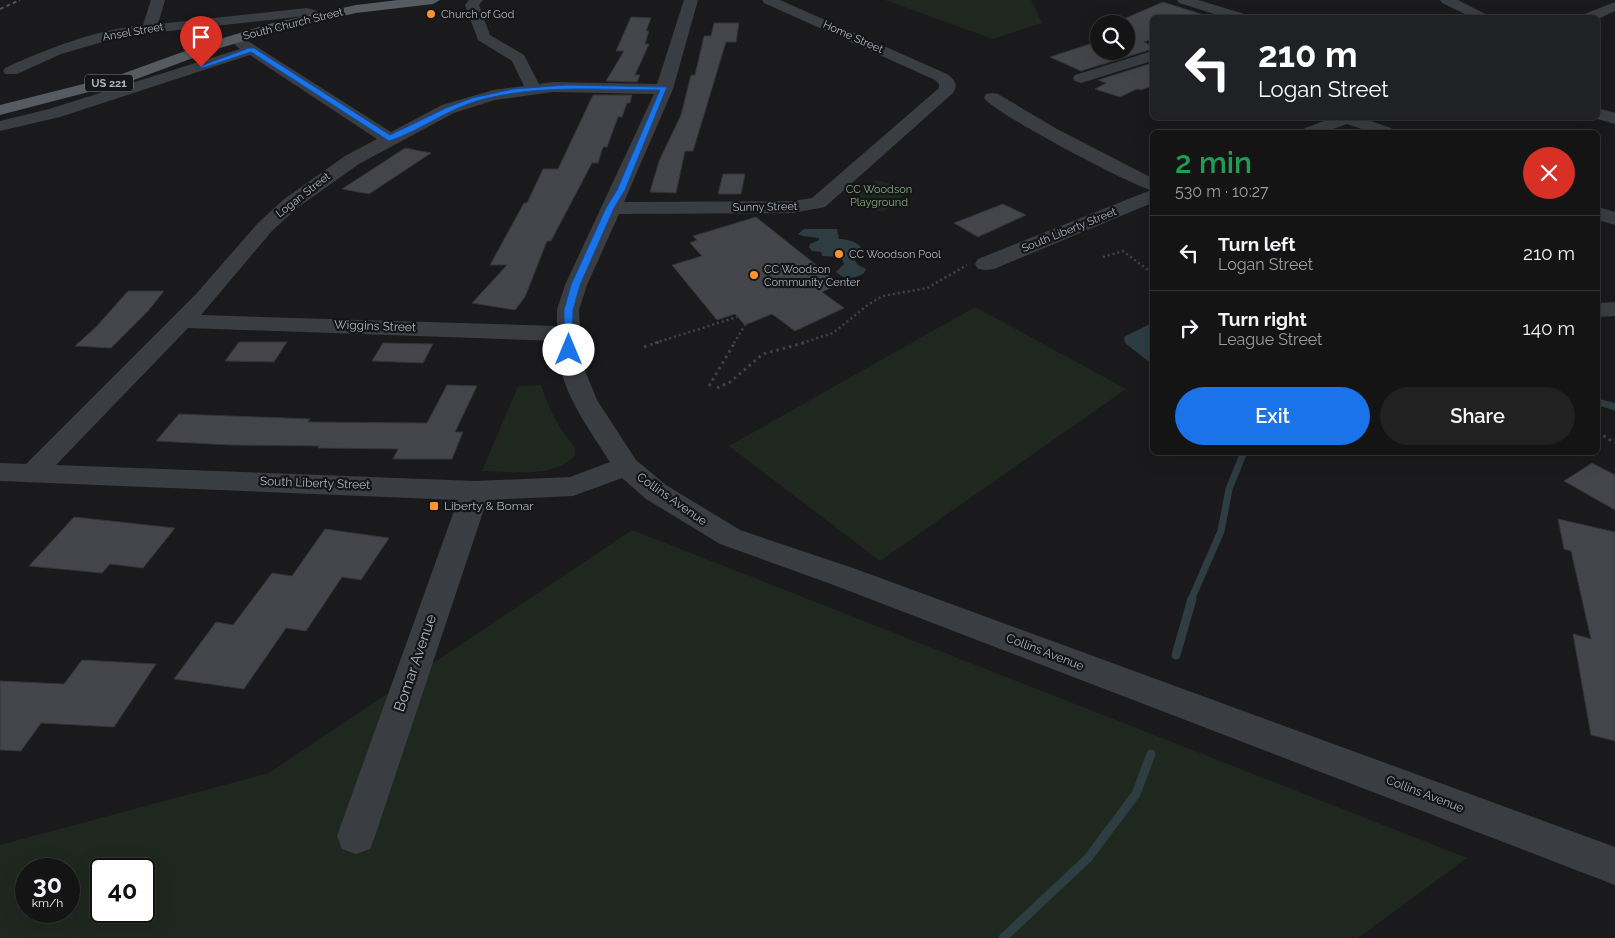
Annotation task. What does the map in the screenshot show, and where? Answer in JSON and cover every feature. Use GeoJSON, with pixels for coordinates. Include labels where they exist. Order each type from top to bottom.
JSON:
{"type":"FeatureCollection","features":[{"type":"Feature","properties":{"kind":"main road","name":"South Church Street"},"geometry":{"type":"LineString","coordinates":[[215,45],[320,16],[356,9],[433,0]]}},
{"type":"Feature","properties":{"kind":"main road","name":"US 221"},"geometry":{"type":"LineString","coordinates":[[0,97],[84,79],[215,45]]}},
{"type":"Feature","properties":{"kind":"main road","name":"US 221"},"geometry":{"type":"LineString","coordinates":[[0,110],[125,78],[215,45]]}},
{"type":"Feature","properties":{"kind":"street"},"geometry":{"type":"LineString","coordinates":[[150,27],[158,0]]}},
{"type":"Feature","properties":{"kind":"street"},"geometry":{"type":"LineString","coordinates":[[476,0],[472,5],[483,37],[519,58],[533,89]]}},
{"type":"Feature","properties":{"kind":"street"},"geometry":{"type":"LineString","coordinates":[[569,334],[568,310],[576,285],[610,208],[621,190],[665,88],[691,0]]}},
{"type":"Feature","properties":{"kind":"street","name":"Home Street"},"geometry":{"type":"LineString","coordinates":[[769,0],[937,75]]}},
{"type":"Feature","properties":{"kind":"street"},"geometry":{"type":"LineString","coordinates":[[1184,0],[1233,15]]}},
{"type":"Feature","properties":{"kind":"street"},"geometry":{"type":"LineString","coordinates":[[1447,0],[1480,15]]}},
{"type":"Feature","properties":{"kind":"street"},"geometry":{"type":"LineString","coordinates":[[1594,15],[1615,6]]}},
{"type":"Feature","properties":{"kind":"street","name":"Ansel Street"},"geometry":{"type":"LineString","coordinates":[[11,71],[74,45],[122,32],[150,27],[307,12],[320,16]]}},
{"type":"Feature","properties":{"kind":"street"},"geometry":{"type":"LineString","coordinates":[[234,39],[389,138]]}},
{"type":"Feature","properties":{"kind":"street"},"geometry":{"type":"LineString","coordinates":[[0,126],[54,113],[251,50]]}},
{"type":"Feature","properties":{"kind":"street"},"geometry":{"type":"LineString","coordinates":[[1082,78],[1150,57]]}},
{"type":"Feature","properties":{"kind":"street","name":"Sunny Street"},"geometry":{"type":"LineString","coordinates":[[610,208],[793,208],[818,203],[947,90],[947,82],[937,75]]}},
{"type":"Feature","properties":{"kind":"street","name":"Logan Street"},"geometry":{"type":"LineString","coordinates":[[33,473],[224,277],[243,251],[265,227],[290,204],[334,171],[389,138],[461,104],[493,95],[533,89],[665,88]]}},
{"type":"Feature","properties":{"kind":"street"},"geometry":{"type":"LineString","coordinates":[[992,98],[1052,134],[1150,184]]}},
{"type":"Feature","properties":{"kind":"street"},"geometry":{"type":"LineString","coordinates":[[1600,114],[1615,119]]}},
{"type":"Feature","properties":{"kind":"street"},"geometry":{"type":"LineString","coordinates":[[1317,130],[1342,120]]}},
{"type":"Feature","properties":{"kind":"street"},"geometry":{"type":"LineString","coordinates":[[1352,120],[1380,130]]}},
{"type":"Feature","properties":{"kind":"street","name":"South Liberty Street"},"geometry":{"type":"LineString","coordinates":[[986,264],[1150,197]]}},
{"type":"Feature","properties":{"kind":"street"},"geometry":{"type":"LineString","coordinates":[[1600,214],[1615,219]]}},
{"type":"Feature","properties":{"kind":"street"},"geometry":{"type":"LineString","coordinates":[[1600,310],[1615,309]]}},
{"type":"Feature","properties":{"kind":"street","name":"Wiggins Street"},"geometry":{"type":"LineString","coordinates":[[180,321],[346,325],[569,334]]}},
{"type":"Feature","properties":{"kind":"street","name":"Collins Avenue"},"geometry":{"type":"LineString","coordinates":[[569,334],[569,350],[584,400],[626,466],[656,492],[730,537],[842,576],[1615,866]]}},
{"type":"Feature","properties":{"kind":"street","name":"South Liberty Street"},"geometry":{"type":"LineString","coordinates":[[0,472],[292,482],[476,491],[573,486],[626,466]]}},
{"type":"Feature","properties":{"kind":"street","name":"Bomar Avenue"},"geometry":{"type":"LineString","coordinates":[[356,836],[476,491]]}},
{"type":"Feature","properties":{"kind":"path"},"geometry":{"type":"LineString","coordinates":[[1103,257],[1123,251],[1150,271]]}},
{"type":"Feature","properties":{"kind":"path"},"geometry":{"type":"LineString","coordinates":[[717,388],[726,386],[763,354],[825,337],[838,330],[875,300],[888,294],[902,290],[925,288],[935,284],[956,269],[978,261],[986,264]]}},
{"type":"Feature","properties":{"kind":"path"},"geometry":{"type":"LineString","coordinates":[[644,347],[738,317]]}},
{"type":"Feature","properties":{"kind":"path"},"geometry":{"type":"LineString","coordinates":[[709,386],[745,325]]}},
{"type":"Feature","properties":{"kind":"path"},"geometry":{"type":"LineString","coordinates":[[1600,433],[1615,444]]}},
{"type":"Feature","properties":{"kind":"green space"},"geometry":{"type":"Polygon","coordinates":[[[885,0],[1031,0],[1042,23],[993,39],[885,0]]]}},
{"type":"Feature","properties":{"kind":"green space","name":"CC Woodson Playground"},"geometry":{"type":"Polygon","coordinates":[[[876,180],[910,189],[883,212],[848,202],[876,180]]]}},
{"type":"Feature","properties":{"kind":"green space"},"geometry":{"type":"Polygon","coordinates":[[[975,307],[1126,389],[880,561],[729,446],[975,307]]]}},
{"type":"Feature","properties":{"kind":"green space"},"geometry":{"type":"Polygon","coordinates":[[[541,385],[555,418],[575,447],[575,455],[566,463],[544,471],[482,471],[518,386],[541,385]]]}},
{"type":"Feature","properties":{"kind":"green space"},"geometry":{"type":"Polygon","coordinates":[[[632,530],[1467,858],[1358,938],[0,938],[0,845],[269,773],[632,530]]]}},
{"type":"Feature","properties":{"kind":"shaded area","name":"CC Woodson Pool"},"geometry":{"type":"Polygon","coordinates":[[[804,229],[837,229],[839,239],[851,241],[861,247],[854,259],[858,265],[866,269],[864,273],[850,278],[839,275],[836,272],[844,264],[841,257],[822,256],[821,252],[812,251],[809,247],[810,244],[819,240],[819,238],[798,234],[804,229]]]}},
{"type":"Feature","properties":{"kind":"shaded area"},"geometry":{"type":"Polygon","coordinates":[[[1150,325],[1150,362],[1125,343],[1124,337],[1150,325]]]}},
{"type":"Feature","properties":{"kind":"building"},"geometry":{"type":"Polygon","coordinates":[[[1163,2],[1204,15],[1150,15],[1150,40],[1144,42],[1150,45],[1150,50],[1135,54],[1135,15],[1133,15],[1163,2]]]}},
{"type":"Feature","properties":{"kind":"building"},"geometry":{"type":"Polygon","coordinates":[[[631,17],[651,18],[646,31],[649,31],[645,44],[649,44],[635,75],[640,75],[637,82],[606,81],[624,51],[616,51],[631,17]]]}},
{"type":"Feature","properties":{"kind":"building"},"geometry":{"type":"Polygon","coordinates":[[[714,23],[739,23],[736,42],[726,42],[693,151],[685,151],[676,193],[650,192],[659,161],[681,115],[691,75],[695,75],[704,36],[711,36],[714,23]]]}},
{"type":"Feature","properties":{"kind":"building"},"geometry":{"type":"Polygon","coordinates":[[[1090,44],[1090,60],[1116,60],[1081,71],[1050,57],[1090,44]]]}},
{"type":"Feature","properties":{"kind":"building"},"geometry":{"type":"Polygon","coordinates":[[[1150,64],[1150,87],[1141,90],[1137,89],[1120,97],[1095,89],[1106,83],[1098,80],[1150,64]]]}},
{"type":"Feature","properties":{"kind":"building"},"geometry":{"type":"Polygon","coordinates":[[[593,95],[632,95],[622,117],[618,117],[607,147],[603,147],[598,163],[592,163],[551,241],[547,241],[525,297],[515,310],[472,303],[507,265],[490,265],[524,203],[527,203],[543,169],[558,169],[593,95]]]}},
{"type":"Feature","properties":{"kind":"building"},"geometry":{"type":"Polygon","coordinates":[[[405,148],[431,153],[369,194],[342,189],[405,148]]]}},
{"type":"Feature","properties":{"kind":"building"},"geometry":{"type":"Polygon","coordinates":[[[723,174],[745,174],[741,194],[718,194],[723,174]]]}},
{"type":"Feature","properties":{"kind":"building"},"geometry":{"type":"Polygon","coordinates":[[[1003,204],[1026,215],[978,237],[954,223],[1003,204]]]}},
{"type":"Feature","properties":{"kind":"building","name":"CC Woodson Community Center"},"geometry":{"type":"Polygon","coordinates":[[[756,217],[840,284],[822,292],[844,308],[795,331],[772,314],[745,325],[735,314],[717,320],[672,265],[702,256],[690,243],[697,240],[693,236],[756,217]]]}},
{"type":"Feature","properties":{"kind":"building"},"geometry":{"type":"Polygon","coordinates":[[[128,291],[164,291],[148,311],[111,348],[75,346],[96,327],[128,291]]]}},
{"type":"Feature","properties":{"kind":"building"},"geometry":{"type":"Polygon","coordinates":[[[239,342],[287,342],[274,362],[225,361],[239,342]]]}},
{"type":"Feature","properties":{"kind":"building"},"geometry":{"type":"Polygon","coordinates":[[[383,343],[433,344],[423,363],[372,361],[383,343]]]}},
{"type":"Feature","properties":{"kind":"building"},"geometry":{"type":"Polygon","coordinates":[[[447,385],[477,386],[455,432],[463,432],[452,459],[393,459],[398,449],[318,448],[319,446],[230,445],[156,441],[179,414],[310,419],[308,422],[427,423],[447,385]]]}},
{"type":"Feature","properties":{"kind":"building"},"geometry":{"type":"Polygon","coordinates":[[[1592,463],[1615,475],[1615,510],[1564,481],[1592,463]]]}},
{"type":"Feature","properties":{"kind":"building"},"geometry":{"type":"Polygon","coordinates":[[[74,517],[175,528],[143,568],[110,564],[102,573],[29,566],[74,517]]]}},
{"type":"Feature","properties":{"kind":"building"},"geometry":{"type":"Polygon","coordinates":[[[1558,519],[1615,532],[1615,741],[1591,735],[1573,634],[1591,639],[1571,551],[1564,549],[1558,519]]]}},
{"type":"Feature","properties":{"kind":"building"},"geometry":{"type":"Polygon","coordinates":[[[325,529],[389,538],[361,580],[342,577],[306,631],[286,628],[244,689],[174,679],[216,622],[233,625],[272,573],[292,576],[325,529]]]}},
{"type":"Feature","properties":{"kind":"building"},"geometry":{"type":"Polygon","coordinates":[[[82,660],[156,664],[114,727],[41,723],[21,751],[0,750],[0,681],[64,684],[82,660]]]}},
{"type":"Feature","properties":{"kind":"waterway"},"geometry":{"type":"LineString","coordinates":[[1600,403],[1615,407]]}},
{"type":"Feature","properties":{"kind":"waterway"},"geometry":{"type":"LineString","coordinates":[[1191,600],[1221,531],[1229,489],[1243,455]]}},
{"type":"Feature","properties":{"kind":"waterway"},"geometry":{"type":"LineString","coordinates":[[1176,655],[1192,599]]}},
{"type":"Feature","properties":{"kind":"waterway"},"geometry":{"type":"LineString","coordinates":[[1003,938],[1088,858],[1136,794],[1151,754]]}},
{"type":"Feature","properties":{"kind":"railway"},"geometry":{"type":"LineString","coordinates":[[0,9],[20,0]]}},
{"type":"Feature","properties":{"kind":"place","name":"Church of God"},"geometry":{"type":"Point","coordinates":[431,14]}},
{"type":"Feature","properties":{"kind":"place","name":"CC Woodson Pool"},"geometry":{"type":"Point","coordinates":[839,254]}},
{"type":"Feature","properties":{"kind":"place","name":"CC Woodson Community Center"},"geometry":{"type":"Point","coordinates":[754,275]}},
{"type":"Feature","properties":{"kind":"place","name":"Liberty & Bomar"},"geometry":{"type":"Point","coordinates":[434,506]}},
{"type":"Feature","properties":{"kind":"route"},"geometry":{"type":"LineString","coordinates":[[201,67],[251,50],[389,138],[448,109],[474,100],[513,91],[567,87],[665,88],[621,190],[610,208],[576,285],[568,310],[569,350]]}}]}
